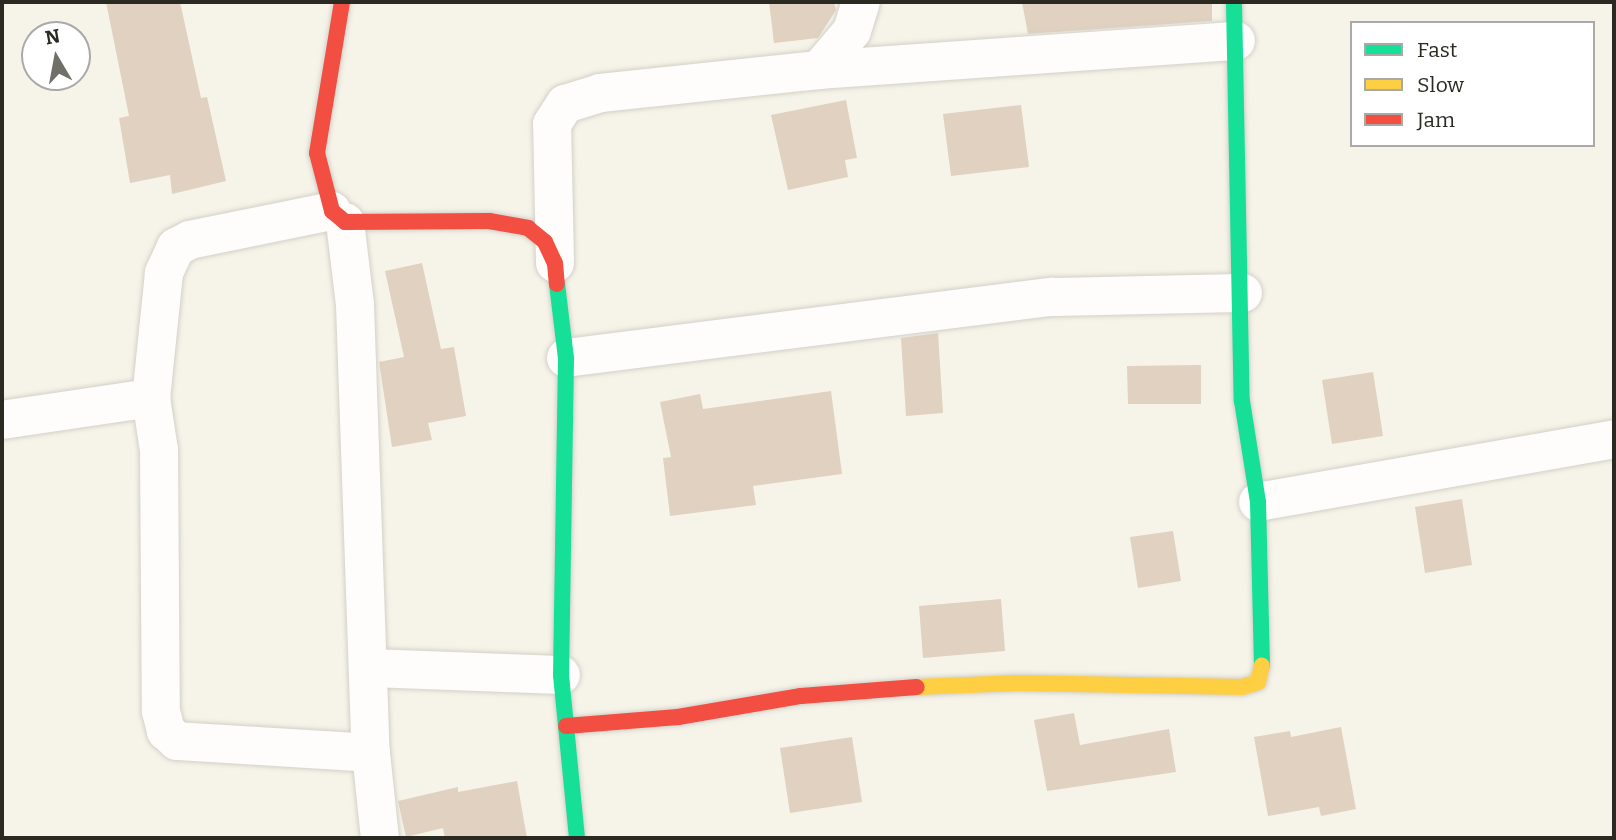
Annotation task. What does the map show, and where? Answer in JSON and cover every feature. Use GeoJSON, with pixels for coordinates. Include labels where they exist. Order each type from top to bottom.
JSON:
{"type":"FeatureCollection","features":[{"type":"Feature","properties":{"kind":"street"},"geometry":{"type":"LineString","coordinates":[[342,2],[317,153],[339,216],[355,305],[371,753],[380,838]]}},
{"type":"Feature","properties":{"kind":"street"},"geometry":{"type":"LineString","coordinates":[[820,70],[852,31],[861,2]]}},
{"type":"Feature","properties":{"kind":"street"},"geometry":{"type":"LineString","coordinates":[[566,726],[678,718],[801,696],[909,687],[1017,683],[1242,687],[1258,682],[1262,672],[1258,502],[1242,401],[1243,293],[1234,2]]}},
{"type":"Feature","properties":{"kind":"street"},"geometry":{"type":"LineString","coordinates":[[577,838],[561,675],[566,358],[555,263],[552,124],[565,104],[600,93],[820,70],[1236,41]]}},
{"type":"Feature","properties":{"kind":"street"},"geometry":{"type":"LineString","coordinates":[[371,753],[177,741],[166,731],[161,711],[159,450],[151,398],[164,273],[176,247],[208,233],[339,216],[489,221],[528,228],[545,242],[555,263]]}},
{"type":"Feature","properties":{"kind":"street"},"geometry":{"type":"LineString","coordinates":[[566,358],[1052,297],[1243,293]]}},
{"type":"Feature","properties":{"kind":"street"},"geometry":{"type":"LineString","coordinates":[[2,420],[151,398]]}},
{"type":"Feature","properties":{"kind":"street"},"geometry":{"type":"LineString","coordinates":[[1258,502],[1614,439]]}},
{"type":"Feature","properties":{"kind":"street"},"geometry":{"type":"LineString","coordinates":[[369,668],[561,675]]}},
{"type":"Feature","properties":{"kind":"building"},"geometry":{"type":"Polygon","coordinates":[[[106,2],[180,2],[201,98],[207,97],[226,181],[172,194],[170,175],[130,183],[119,118],[129,116],[106,2]]]}},
{"type":"Feature","properties":{"kind":"building"},"geometry":{"type":"Polygon","coordinates":[[[769,2],[834,2],[836,10],[818,38],[774,43],[769,2]]]}},
{"type":"Feature","properties":{"kind":"building"},"geometry":{"type":"Polygon","coordinates":[[[1022,2],[1212,2],[1212,21],[1028,34],[1022,2]]]}},
{"type":"Feature","properties":{"kind":"building"},"geometry":{"type":"Polygon","coordinates":[[[846,100],[857,158],[845,160],[848,177],[788,190],[771,115],[846,100]]]}},
{"type":"Feature","properties":{"kind":"building"},"geometry":{"type":"Polygon","coordinates":[[[1021,105],[1029,167],[951,176],[943,114],[1021,105]]]}},
{"type":"Feature","properties":{"kind":"building"},"geometry":{"type":"Polygon","coordinates":[[[422,263],[441,349],[454,347],[466,416],[428,423],[432,440],[392,447],[379,362],[404,357],[385,271],[422,263]]]}},
{"type":"Feature","properties":{"kind":"building"},"geometry":{"type":"Polygon","coordinates":[[[938,333],[943,413],[906,416],[901,338],[938,333]]]}},
{"type":"Feature","properties":{"kind":"building"},"geometry":{"type":"Polygon","coordinates":[[[1201,365],[1201,404],[1128,404],[1127,366],[1201,365]]]}},
{"type":"Feature","properties":{"kind":"building"},"geometry":{"type":"Polygon","coordinates":[[[1373,372],[1383,436],[1332,444],[1322,380],[1373,372]]]}},
{"type":"Feature","properties":{"kind":"building"},"geometry":{"type":"Polygon","coordinates":[[[831,391],[842,474],[753,486],[756,505],[670,516],[663,458],[671,457],[660,402],[700,394],[703,409],[831,391]]]}},
{"type":"Feature","properties":{"kind":"building"},"geometry":{"type":"Polygon","coordinates":[[[1462,499],[1472,565],[1425,573],[1415,507],[1462,499]]]}},
{"type":"Feature","properties":{"kind":"building"},"geometry":{"type":"Polygon","coordinates":[[[1173,531],[1181,581],[1138,588],[1130,537],[1173,531]]]}},
{"type":"Feature","properties":{"kind":"building"},"geometry":{"type":"Polygon","coordinates":[[[1001,599],[1005,651],[923,658],[919,606],[1001,599]]]}},
{"type":"Feature","properties":{"kind":"building"},"geometry":{"type":"Polygon","coordinates":[[[1074,713],[1080,745],[1169,729],[1176,772],[1047,791],[1034,720],[1074,713]]]}},
{"type":"Feature","properties":{"kind":"building"},"geometry":{"type":"Polygon","coordinates":[[[1341,727],[1356,809],[1321,816],[1319,807],[1268,816],[1254,737],[1290,731],[1291,737],[1341,727]]]}},
{"type":"Feature","properties":{"kind":"building"},"geometry":{"type":"Polygon","coordinates":[[[852,737],[862,802],[790,813],[780,748],[852,737]]]}},
{"type":"Feature","properties":{"kind":"building"},"geometry":{"type":"Polygon","coordinates":[[[517,781],[527,838],[445,838],[443,828],[406,837],[398,801],[458,787],[458,792],[517,781]]]}},
{"type":"Feature","properties":{"kind":"traffic: fast"},"geometry":{"type":"LineString","coordinates":[[1234,2],[1242,401],[1258,502],[1262,665]]}},
{"type":"Feature","properties":{"kind":"traffic: fast"},"geometry":{"type":"LineString","coordinates":[[557,284],[566,358],[561,675],[577,838]]}},
{"type":"Feature","properties":{"kind":"traffic: slow"},"geometry":{"type":"LineString","coordinates":[[917,687],[1017,683],[1242,687],[1258,682],[1262,665]]}},
{"type":"Feature","properties":{"kind":"traffic: jam"},"geometry":{"type":"LineString","coordinates":[[342,2],[317,153],[332,211],[345,222],[489,221],[528,228],[545,242],[555,263],[557,284]]}},
{"type":"Feature","properties":{"kind":"traffic: jam"},"geometry":{"type":"LineString","coordinates":[[566,726],[678,717],[801,696],[917,687]]}}]}
